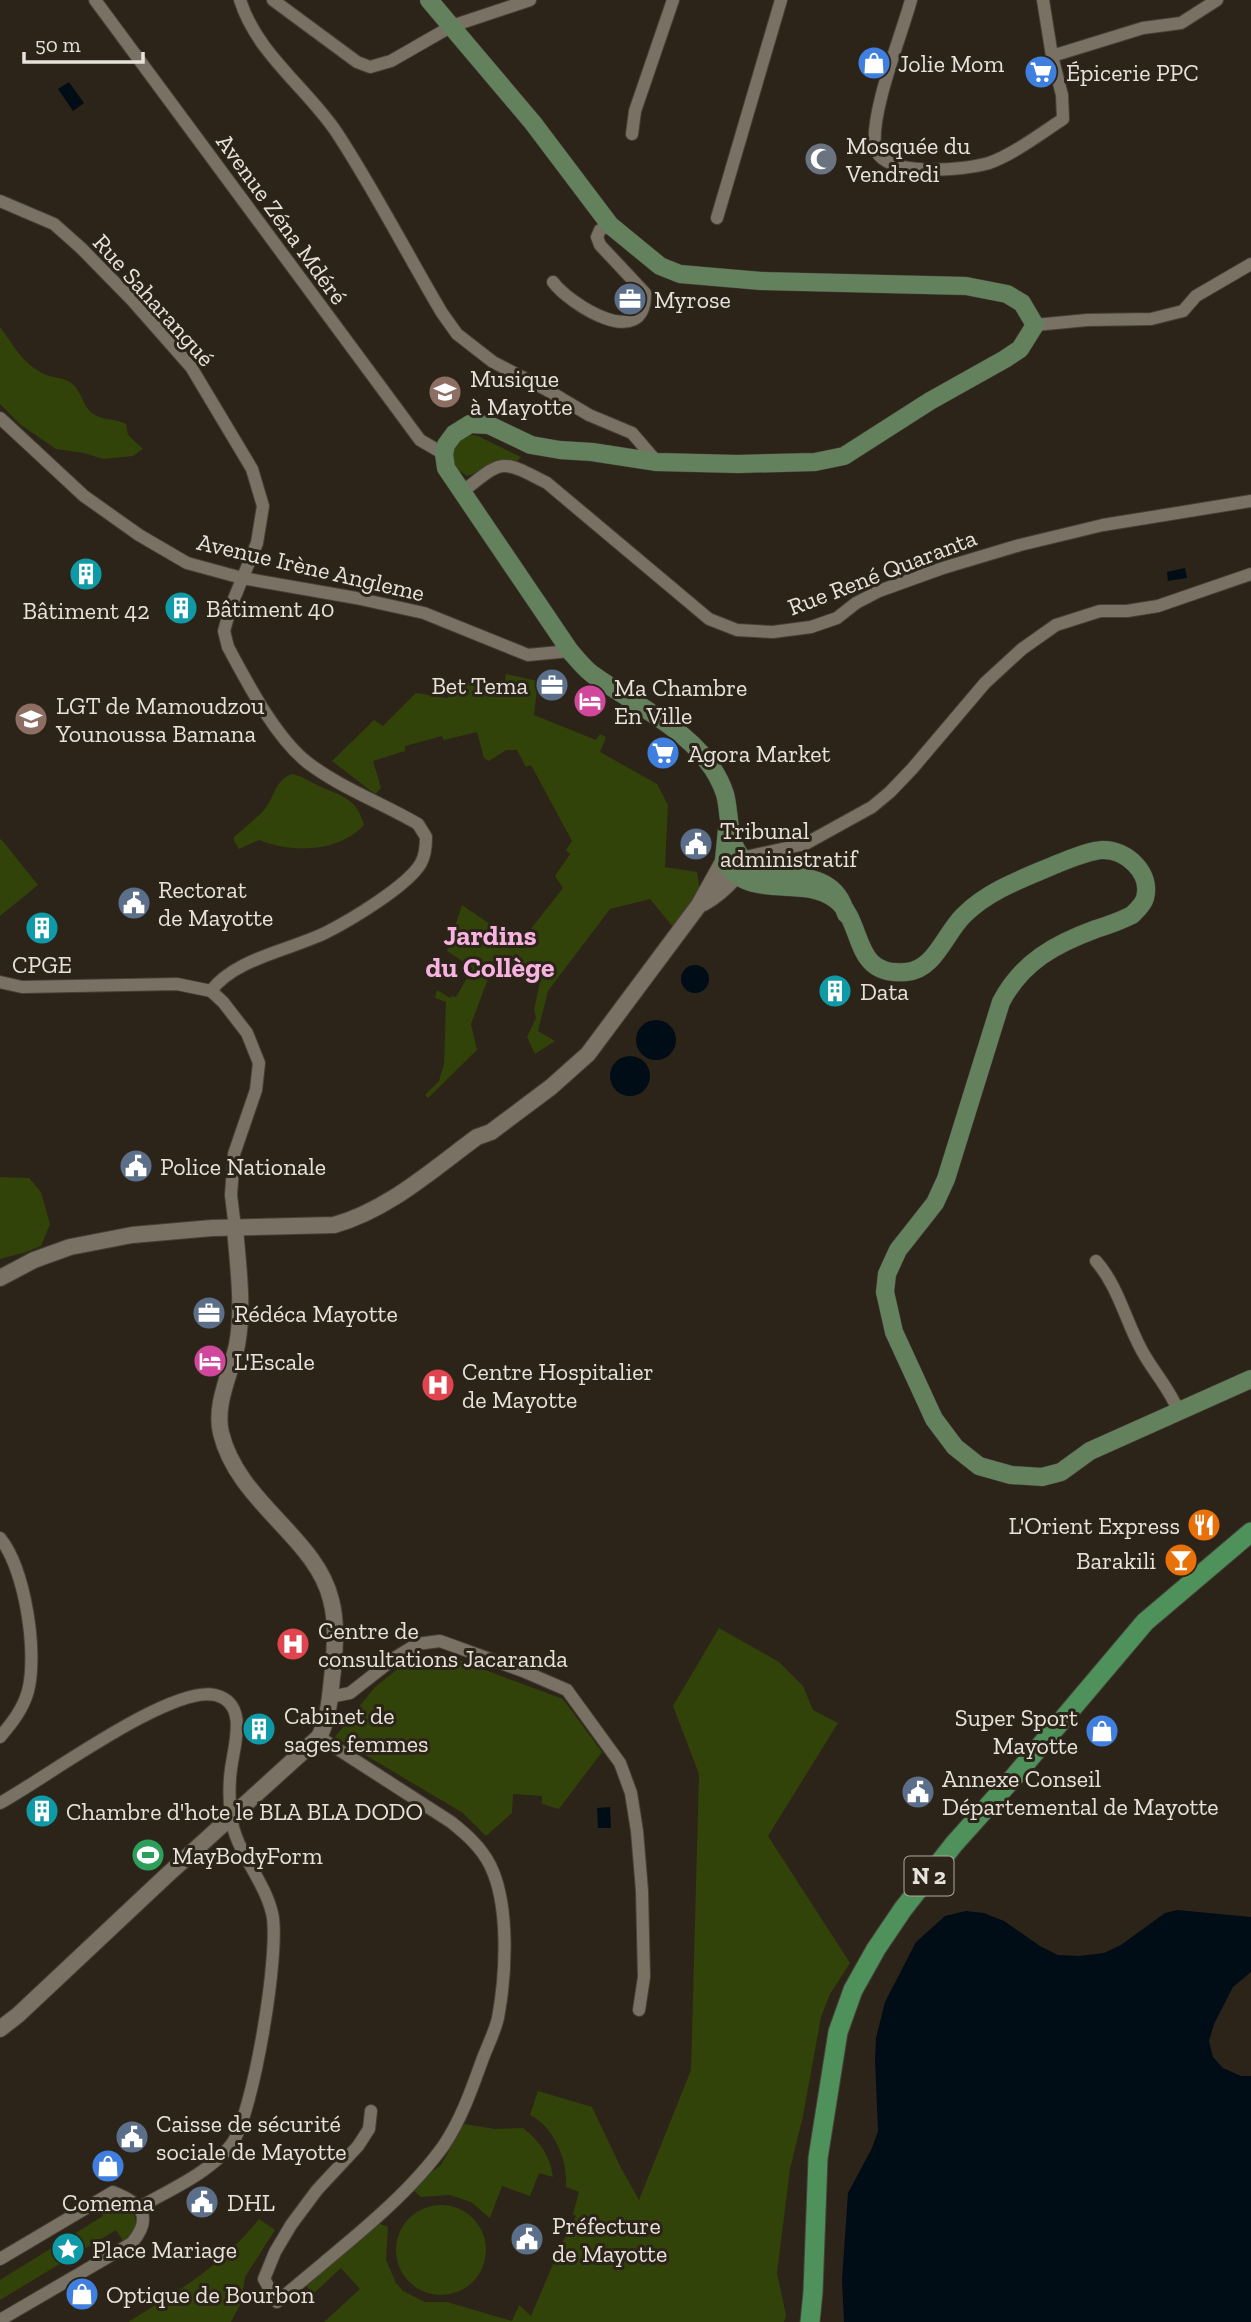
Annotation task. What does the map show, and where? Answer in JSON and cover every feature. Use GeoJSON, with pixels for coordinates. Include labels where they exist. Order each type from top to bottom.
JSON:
{"type":"FeatureCollection","features":[{"type":"Feature","properties":{"kind":"main road"},"geometry":{"type":"LineString","coordinates":[[429,0],[533,123],[610,225],[660,266],[680,274],[761,281],[966,286],[1007,294],[1022,303],[1035,325],[1020,349],[1005,359],[930,401],[844,456],[815,462],[657,462],[531,445],[489,425],[470,424],[454,434],[444,454],[446,468],[570,651],[590,673],[686,740],[705,757],[724,791],[728,822],[740,867]]}},
{"type":"Feature","properties":{"kind":"main road"},"geometry":{"type":"LineString","coordinates":[[728,822],[724,860],[740,867],[758,867],[799,876],[827,886],[842,899],[846,914],[868,960],[881,970],[902,973],[913,971],[937,954],[964,915],[988,895],[1058,864],[1103,850],[1125,855],[1139,868],[1146,888],[1145,897],[1132,915],[1044,952],[1021,971],[1008,989],[1001,1002],[946,1179],[935,1203],[892,1260],[885,1292],[894,1332],[934,1419],[955,1447],[979,1466],[993,1472],[1042,1477],[1061,1472],[1090,1451],[1251,1379]]}},
{"type":"Feature","properties":{"kind":"main road","name":"N 2"},"geometry":{"type":"LineString","coordinates":[[810,2322],[818,2158],[838,2032],[853,1990],[903,1909],[954,1844],[1145,1622],[1251,1532]]}},
{"type":"Feature","properties":{"kind":"street","name":"Avenue Zéna Mdéré"},"geometry":{"type":"LineString","coordinates":[[95,0],[420,440],[444,454]]}},
{"type":"Feature","properties":{"kind":"street"},"geometry":{"type":"LineString","coordinates":[[240,0],[270,53],[336,131],[442,313],[457,334],[493,362],[589,415],[632,433],[657,462]]}},
{"type":"Feature","properties":{"kind":"street"},"geometry":{"type":"LineString","coordinates":[[273,0],[358,62],[370,67],[391,61],[452,26],[530,0]]}},
{"type":"Feature","properties":{"kind":"street"},"geometry":{"type":"LineString","coordinates":[[632,134],[635,111],[673,0]]}},
{"type":"Feature","properties":{"kind":"street"},"geometry":{"type":"LineString","coordinates":[[717,218],[781,0]]}},
{"type":"Feature","properties":{"kind":"street"},"geometry":{"type":"LineString","coordinates":[[911,0],[877,118],[875,148],[889,164],[929,169],[988,163],[1063,119],[1064,108],[1043,0]]}},
{"type":"Feature","properties":{"kind":"street"},"geometry":{"type":"LineString","coordinates":[[1052,56],[1143,28],[1181,23],[1217,0]]}},
{"type":"Feature","properties":{"kind":"street","name":"Rue Saharangué"},"geometry":{"type":"LineString","coordinates":[[0,201],[54,224],[82,248],[191,367],[252,469],[263,506],[257,543],[231,606],[224,631],[228,647],[278,731],[306,761],[418,824],[424,831],[426,842],[422,861],[416,870],[389,893],[325,933],[228,973],[211,991]]}},
{"type":"Feature","properties":{"kind":"street"},"geometry":{"type":"LineString","coordinates":[[552,282],[569,298],[614,322],[629,322],[635,317],[642,309],[645,293],[600,245],[597,237],[600,230],[610,225]]}},
{"type":"Feature","properties":{"kind":"street"},"geometry":{"type":"LineString","coordinates":[[1035,325],[1087,320],[1152,319],[1183,311],[1196,296],[1251,264]]}},
{"type":"Feature","properties":{"kind":"street","name":"Avenue Irène Angleme"},"geometry":{"type":"LineString","coordinates":[[0,418],[84,496],[139,535],[187,563],[242,578],[424,613],[528,655],[570,651]]}},
{"type":"Feature","properties":{"kind":"street","name":"Rue René Quaranta"},"geometry":{"type":"LineString","coordinates":[[461,492],[494,467],[503,465],[517,468],[547,483],[709,619],[737,630],[773,632],[811,627],[837,618],[856,603],[879,591],[1020,545],[1103,524],[1251,501]]}},
{"type":"Feature","properties":{"kind":"street"},"geometry":{"type":"LineString","coordinates":[[699,905],[712,900],[750,856],[805,844],[872,807],[912,769],[985,683],[1022,649],[1056,625],[1100,611],[1127,611],[1158,606],[1251,574]]}},
{"type":"Feature","properties":{"kind":"street"},"geometry":{"type":"LineString","coordinates":[[0,1278],[34,1260],[70,1247],[132,1235],[235,1227],[334,1225],[356,1219],[391,1200],[477,1137],[491,1132],[551,1087],[589,1054],[699,905],[724,860]]}},
{"type":"Feature","properties":{"kind":"street"},"geometry":{"type":"LineString","coordinates":[[0,982],[22,987],[177,984],[211,991],[247,1033],[259,1063],[256,1090],[234,1154],[231,1195],[240,1306],[237,1344],[220,1407],[220,1430],[228,1455],[246,1487],[321,1574],[331,1600],[334,1634],[330,1697],[326,1723],[319,1737],[0,2029]]}},
{"type":"Feature","properties":{"kind":"street"},"geometry":{"type":"LineString","coordinates":[[1096,1261],[1108,1275],[1141,1348],[1178,1410]]}},
{"type":"Feature","properties":{"kind":"street"},"geometry":{"type":"LineString","coordinates":[[0,1538],[9,1552],[22,1586],[31,1664],[24,1700],[13,1721],[0,1737]]}},
{"type":"Feature","properties":{"kind":"street"},"geometry":{"type":"LineString","coordinates":[[330,1697],[350,1693],[417,1644],[440,1641],[567,1690],[620,1763],[631,1793],[642,1891],[644,1977],[639,2010]]}},
{"type":"Feature","properties":{"kind":"street"},"geometry":{"type":"LineString","coordinates":[[0,1803],[70,1758],[175,1702],[208,1694],[219,1696],[233,1707],[237,1719],[230,1777],[233,1829],[267,1894],[273,1917],[274,1948],[261,2043],[242,2124],[233,2142],[215,2163],[141,2207]]}},
{"type":"Feature","properties":{"kind":"street"},"geometry":{"type":"LineString","coordinates":[[319,1737],[451,1822],[484,1854],[496,1881],[501,1902],[501,1992],[497,2020],[481,2064],[462,2114],[444,2145],[408,2188],[277,2302],[264,2279],[275,2252],[290,2224],[358,2146],[369,2129],[371,2111]]}},
{"type":"Feature","properties":{"kind":"street"},"geometry":{"type":"LineString","coordinates":[[0,2259],[113,2192],[132,2199],[141,2207],[144,2219],[142,2231],[132,2243],[0,2320]]}},
{"type":"Feature","properties":{"kind":"green space"},"geometry":{"type":"Polygon","coordinates":[[[0,327],[19,354],[30,364],[44,374],[64,379],[75,386],[90,412],[126,424],[128,435],[143,449],[133,456],[103,459],[56,449],[21,425],[0,404],[0,327]]]}},
{"type":"Feature","properties":{"kind":"green space"},"geometry":{"type":"Polygon","coordinates":[[[471,435],[521,457],[517,461],[494,462],[467,476],[457,469],[452,457],[458,443],[471,435]]]}},
{"type":"Feature","properties":{"kind":"green space"},"geometry":{"type":"Polygon","coordinates":[[[506,674],[538,681],[534,715],[596,740],[600,734],[606,737],[600,752],[657,784],[668,805],[665,867],[697,872],[700,892],[673,927],[650,899],[610,909],[548,991],[538,1031],[555,1041],[535,1054],[527,1037],[536,1018],[534,1010],[542,973],[503,962],[501,966],[494,963],[471,1024],[477,1050],[428,1098],[425,1095],[439,1081],[444,1064],[446,1002],[435,998],[437,990],[450,998],[456,997],[473,968],[447,951],[462,905],[519,944],[563,888],[555,876],[570,854],[566,850],[572,841],[531,765],[526,767],[517,750],[506,750],[489,761],[484,758],[477,732],[444,740],[442,736],[405,746],[405,751],[373,761],[381,788],[375,794],[332,761],[374,720],[383,726],[416,693],[447,698],[469,682],[504,685],[506,674]]]}},
{"type":"Feature","properties":{"kind":"green space"},"geometry":{"type":"Polygon","coordinates":[[[292,774],[351,802],[361,815],[364,825],[341,841],[314,848],[286,847],[259,840],[239,849],[234,837],[265,809],[282,780],[292,774]]]}},
{"type":"Feature","properties":{"kind":"green space"},"geometry":{"type":"Polygon","coordinates":[[[0,840],[38,885],[0,916],[0,840]]]}},
{"type":"Feature","properties":{"kind":"green space"},"geometry":{"type":"Polygon","coordinates":[[[0,1177],[29,1178],[41,1192],[50,1224],[41,1246],[0,1259],[0,1177]]]}},
{"type":"Feature","properties":{"kind":"green space"},"geometry":{"type":"Polygon","coordinates":[[[719,1628],[779,1662],[803,1686],[813,1710],[838,1723],[768,1836],[850,1963],[830,1994],[821,2017],[803,2116],[790,2169],[777,2273],[786,2315],[784,2322],[324,2322],[360,2289],[341,2268],[313,2294],[306,2286],[376,2222],[388,2227],[386,2260],[396,2283],[403,2291],[425,2302],[447,2302],[512,2321],[519,2305],[531,2316],[576,2216],[573,2214],[579,2192],[566,2187],[565,2166],[558,2145],[539,2120],[530,2115],[538,2091],[592,2107],[639,2200],[691,2070],[699,1774],[673,1706],[719,1628]]]}},
{"type":"Feature","properties":{"kind":"green space"},"geometry":{"type":"Polygon","coordinates":[[[436,1654],[563,1699],[602,1752],[559,1809],[542,1804],[542,1796],[513,1794],[512,1813],[486,1836],[463,1813],[335,1737],[375,1687],[409,1660],[436,1654]]]}},
{"type":"Feature","properties":{"kind":"green space"},"geometry":{"type":"Polygon","coordinates":[[[464,2124],[495,2129],[523,2128],[543,2150],[553,2177],[539,2173],[530,2196],[502,2186],[490,2218],[471,2202],[450,2195],[421,2197],[414,2191],[417,2183],[441,2165],[464,2124]]]}},
{"type":"Feature","properties":{"kind":"green space"},"geometry":{"type":"Polygon","coordinates":[[[114,2196],[135,2215],[134,2233],[123,2241],[116,2230],[0,2300],[0,2280],[103,2216],[98,2205],[114,2196]]]}},
{"type":"Feature","properties":{"kind":"green space"},"geometry":{"type":"Polygon","coordinates":[[[441,2205],[458,2208],[473,2218],[483,2233],[486,2250],[483,2267],[473,2282],[458,2292],[441,2295],[424,2292],[409,2282],[399,2267],[396,2250],[399,2233],[409,2218],[424,2208],[441,2205]]]}},
{"type":"Feature","properties":{"kind":"green space"},"geometry":{"type":"Polygon","coordinates":[[[259,2219],[275,2230],[245,2277],[241,2303],[231,2322],[128,2322],[214,2264],[245,2236],[259,2219]]]}},
{"type":"Feature","properties":{"kind":"shaded area"},"geometry":{"type":"Polygon","coordinates":[[[69,82],[84,103],[73,111],[58,89],[69,82]]]}},
{"type":"Feature","properties":{"kind":"shaded area"},"geometry":{"type":"Polygon","coordinates":[[[1185,568],[1187,578],[1168,581],[1167,572],[1185,568]]]}},
{"type":"Feature","properties":{"kind":"shaded area"},"geometry":{"type":"Polygon","coordinates":[[[695,965],[705,969],[709,979],[705,989],[695,993],[685,989],[681,979],[685,969],[695,965]]]}},
{"type":"Feature","properties":{"kind":"shaded area"},"geometry":{"type":"Polygon","coordinates":[[[656,1020],[670,1026],[676,1040],[670,1054],[656,1060],[642,1054],[636,1040],[642,1026],[656,1020]]]}},
{"type":"Feature","properties":{"kind":"shaded area"},"geometry":{"type":"Polygon","coordinates":[[[630,1056],[644,1062],[650,1076],[644,1090],[630,1096],[616,1090],[610,1076],[616,1062],[630,1056]]]}},
{"type":"Feature","properties":{"kind":"shaded area"},"geometry":{"type":"Polygon","coordinates":[[[610,1807],[611,1828],[598,1828],[597,1808],[610,1807]]]}},
{"type":"Feature","properties":{"kind":"shaded area"},"geometry":{"type":"Polygon","coordinates":[[[1177,1910],[1251,1917],[1251,1972],[1233,1987],[1214,2024],[1209,2041],[1213,2057],[1223,2068],[1241,2076],[1251,2076],[1251,2322],[844,2322],[842,2280],[848,2193],[878,2131],[876,2038],[885,2002],[916,1942],[945,1916],[966,1911],[984,1913],[1004,1921],[1058,1955],[1104,1953],[1121,1945],[1165,1913],[1177,1910]]]}},
{"type":"Feature","properties":{"kind":"place","name":"Jolie Mom"},"geometry":{"type":"Point","coordinates":[874,63]}},
{"type":"Feature","properties":{"kind":"place","name":"Épicerie PPC"},"geometry":{"type":"Point","coordinates":[1041,72]}},
{"type":"Feature","properties":{"kind":"place","name":"Mosquée du Vendredi"},"geometry":{"type":"Point","coordinates":[821,159]}},
{"type":"Feature","properties":{"kind":"place","name":"Myrose"},"geometry":{"type":"Point","coordinates":[630,299]}},
{"type":"Feature","properties":{"kind":"place","name":"Musique à Mayotte"},"geometry":{"type":"Point","coordinates":[445,392]}},
{"type":"Feature","properties":{"kind":"place","name":"Bâtiment 42"},"geometry":{"type":"Point","coordinates":[86,574]}},
{"type":"Feature","properties":{"kind":"place","name":"Bâtiment 40"},"geometry":{"type":"Point","coordinates":[181,608]}},
{"type":"Feature","properties":{"kind":"place","name":"Bet Tema"},"geometry":{"type":"Point","coordinates":[552,685]}},
{"type":"Feature","properties":{"kind":"place","name":"Ma Chambre En Ville"},"geometry":{"type":"Point","coordinates":[590,701]}},
{"type":"Feature","properties":{"kind":"place","name":"LGT de Mamoudzou Younoussa Bamana"},"geometry":{"type":"Point","coordinates":[31,719]}},
{"type":"Feature","properties":{"kind":"place","name":"Agora Market"},"geometry":{"type":"Point","coordinates":[663,753]}},
{"type":"Feature","properties":{"kind":"place","name":"Tribunal administratif"},"geometry":{"type":"Point","coordinates":[696,844]}},
{"type":"Feature","properties":{"kind":"place","name":"Rectorat de Mayotte"},"geometry":{"type":"Point","coordinates":[134,903]}},
{"type":"Feature","properties":{"kind":"place","name":"CPGE"},"geometry":{"type":"Point","coordinates":[42,928]}},
{"type":"Feature","properties":{"kind":"place","name":"Data"},"geometry":{"type":"Point","coordinates":[835,991]}},
{"type":"Feature","properties":{"kind":"place","name":"Police Nationale"},"geometry":{"type":"Point","coordinates":[136,1166]}},
{"type":"Feature","properties":{"kind":"place","name":"Rédéca Mayotte"},"geometry":{"type":"Point","coordinates":[209,1313]}},
{"type":"Feature","properties":{"kind":"place","name":"L'Escale"},"geometry":{"type":"Point","coordinates":[210,1361]}},
{"type":"Feature","properties":{"kind":"place","name":"Centre Hospitalier de Mayotte"},"geometry":{"type":"Point","coordinates":[438,1385]}},
{"type":"Feature","properties":{"kind":"place","name":"L'Orient Express"},"geometry":{"type":"Point","coordinates":[1204,1525]}},
{"type":"Feature","properties":{"kind":"place","name":"Barakili"},"geometry":{"type":"Point","coordinates":[1181,1560]}},
{"type":"Feature","properties":{"kind":"place","name":"Centre de consultations Jacaranda"},"geometry":{"type":"Point","coordinates":[293,1644]}},
{"type":"Feature","properties":{"kind":"place","name":"Cabinet de sages femmes"},"geometry":{"type":"Point","coordinates":[259,1729]}},
{"type":"Feature","properties":{"kind":"place","name":"Super Sport Mayotte"},"geometry":{"type":"Point","coordinates":[1102,1731]}},
{"type":"Feature","properties":{"kind":"place","name":"Annexe Conseil Départemental de Mayotte"},"geometry":{"type":"Point","coordinates":[918,1792]}},
{"type":"Feature","properties":{"kind":"place","name":"Chambre d'hote le BLA BLA DODO"},"geometry":{"type":"Point","coordinates":[42,1811]}},
{"type":"Feature","properties":{"kind":"place","name":"MayBodyForm"},"geometry":{"type":"Point","coordinates":[148,1855]}},
{"type":"Feature","properties":{"kind":"place","name":"Caisse de sécurité sociale de Mayotte"},"geometry":{"type":"Point","coordinates":[132,2137]}},
{"type":"Feature","properties":{"kind":"place","name":"Comema"},"geometry":{"type":"Point","coordinates":[108,2166]}},
{"type":"Feature","properties":{"kind":"place","name":"DHL"},"geometry":{"type":"Point","coordinates":[202,2202]}},
{"type":"Feature","properties":{"kind":"place","name":"Préfecture de Mayotte"},"geometry":{"type":"Point","coordinates":[527,2239]}},
{"type":"Feature","properties":{"kind":"place","name":"Place Mariage"},"geometry":{"type":"Point","coordinates":[68,2249]}},
{"type":"Feature","properties":{"kind":"place","name":"Optique de Bourbon"},"geometry":{"type":"Point","coordinates":[82,2294]}},
{"type":"Feature","properties":{"kind":"district","name":"Jardins du Collège"},"geometry":{"type":"Point","coordinates":[490,951]}}]}
